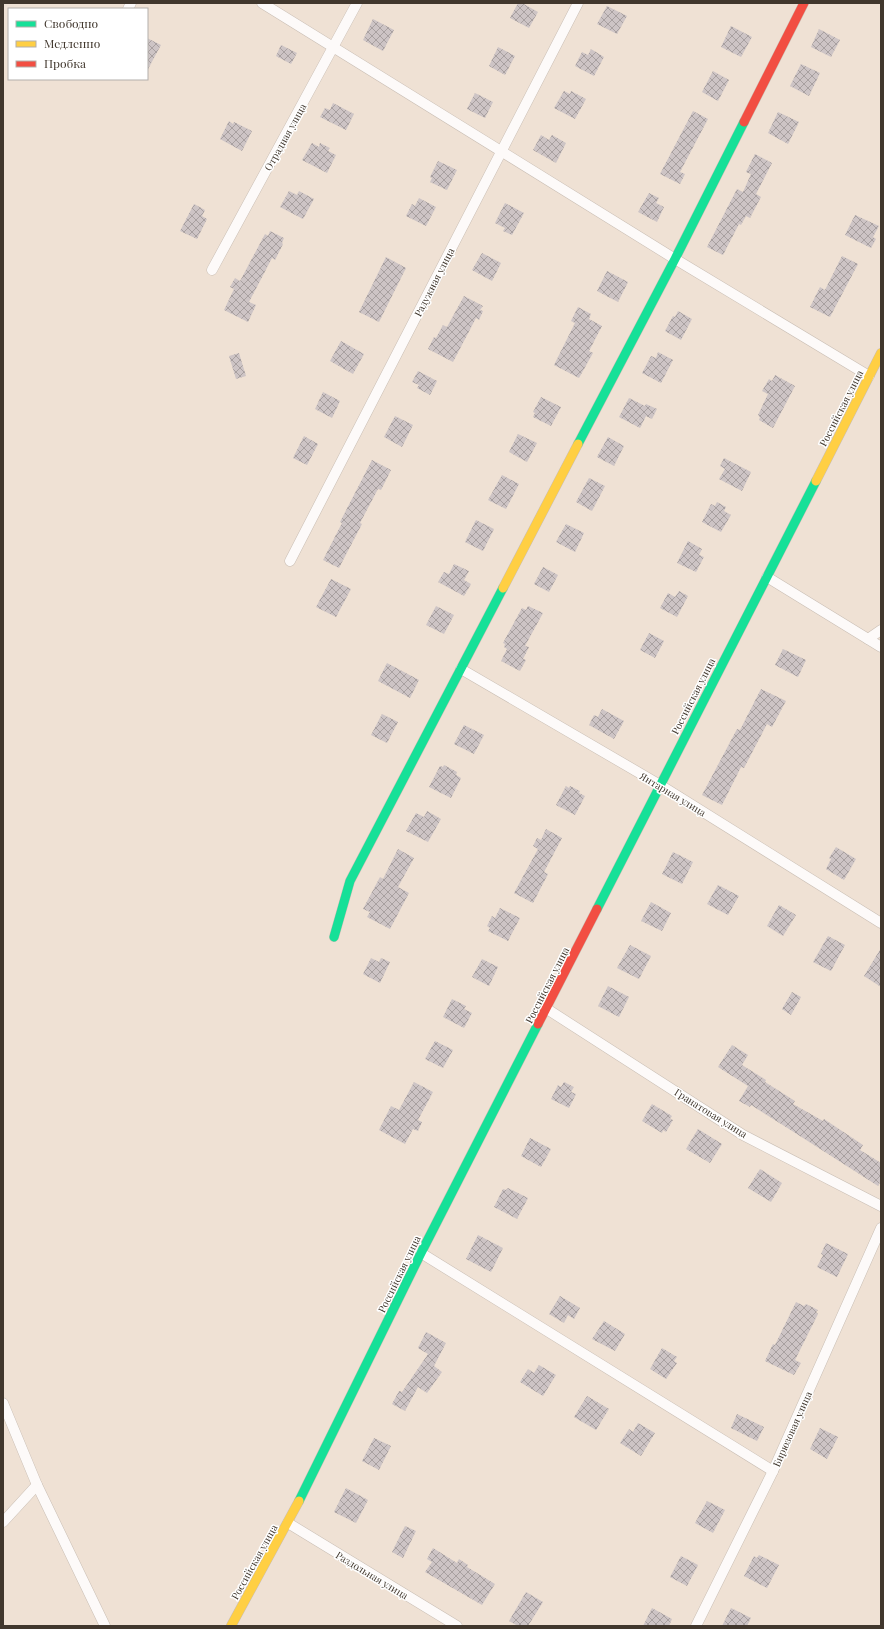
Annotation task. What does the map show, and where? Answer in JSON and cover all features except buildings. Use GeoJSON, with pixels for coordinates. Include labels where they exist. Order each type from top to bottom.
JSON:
{"type":"FeatureCollection","features":[{"type":"Feature","properties":{"kind":"main road"},"geometry":{"type":"LineString","coordinates":[[334,937],[350,881],[675,259],[804,3]]}},
{"type":"Feature","properties":{"kind":"main road","name":"Российская улица"},"geometry":{"type":"LineString","coordinates":[[231,1626],[288,1523],[421,1254],[881,353]]}},
{"type":"Feature","properties":{"kind":"street"},"geometry":{"type":"LineString","coordinates":[[262,3],[675,259],[869,376]]}},
{"type":"Feature","properties":{"kind":"street","name":"Отрадная улица"},"geometry":{"type":"LineString","coordinates":[[212,270],[357,3]]}},
{"type":"Feature","properties":{"kind":"street","name":"Радужная улица"},"geometry":{"type":"LineString","coordinates":[[290,560],[578,3]]}},
{"type":"Feature","properties":{"kind":"street"},"geometry":{"type":"LineString","coordinates":[[767,577],[881,647]]}},
{"type":"Feature","properties":{"kind":"street"},"geometry":{"type":"LineString","coordinates":[[868,639],[881,630]]}},
{"type":"Feature","properties":{"kind":"street","name":"Янтарная улица"},"geometry":{"type":"LineString","coordinates":[[461,669],[660,785],[881,923]]}},
{"type":"Feature","properties":{"kind":"street","name":"Гранатовая улица"},"geometry":{"type":"LineString","coordinates":[[547,1009],[744,1135],[881,1206]]}},
{"type":"Feature","properties":{"kind":"street","name":"Бирюзовая улица"},"geometry":{"type":"LineString","coordinates":[[696,1626],[773,1471],[881,1228]]}},
{"type":"Feature","properties":{"kind":"street"},"geometry":{"type":"LineString","coordinates":[[421,1254],[773,1471]]}},
{"type":"Feature","properties":{"kind":"street"},"geometry":{"type":"LineString","coordinates":[[3,1403],[38,1485],[105,1626]]}},
{"type":"Feature","properties":{"kind":"street"},"geometry":{"type":"LineString","coordinates":[[3,1522],[38,1485]]}},
{"type":"Feature","properties":{"kind":"street","name":"Раздольная улица"},"geometry":{"type":"LineString","coordinates":[[288,1523],[457,1626]]}},
{"type":"Feature","properties":{"kind":"traffic: fast"},"geometry":{"type":"LineString","coordinates":[[578,444],[675,259],[744,122]]}},
{"type":"Feature","properties":{"kind":"traffic: fast"},"geometry":{"type":"LineString","coordinates":[[597,909],[816,481]]}},
{"type":"Feature","properties":{"kind":"traffic: fast"},"geometry":{"type":"LineString","coordinates":[[334,937],[350,881],[503,588]]}},
{"type":"Feature","properties":{"kind":"traffic: fast"},"geometry":{"type":"LineString","coordinates":[[299,1501],[421,1253],[538,1024]]}},
{"type":"Feature","properties":{"kind":"traffic: slow"},"geometry":{"type":"LineString","coordinates":[[816,481],[881,353]]}},
{"type":"Feature","properties":{"kind":"traffic: slow"},"geometry":{"type":"LineString","coordinates":[[503,588],[578,444]]}},
{"type":"Feature","properties":{"kind":"traffic: slow"},"geometry":{"type":"LineString","coordinates":[[231,1626],[299,1501]]}},
{"type":"Feature","properties":{"kind":"traffic: jam"},"geometry":{"type":"LineString","coordinates":[[744,122],[804,3]]}},
{"type":"Feature","properties":{"kind":"traffic: jam"},"geometry":{"type":"LineString","coordinates":[[538,1024],[597,909]]}}]}
